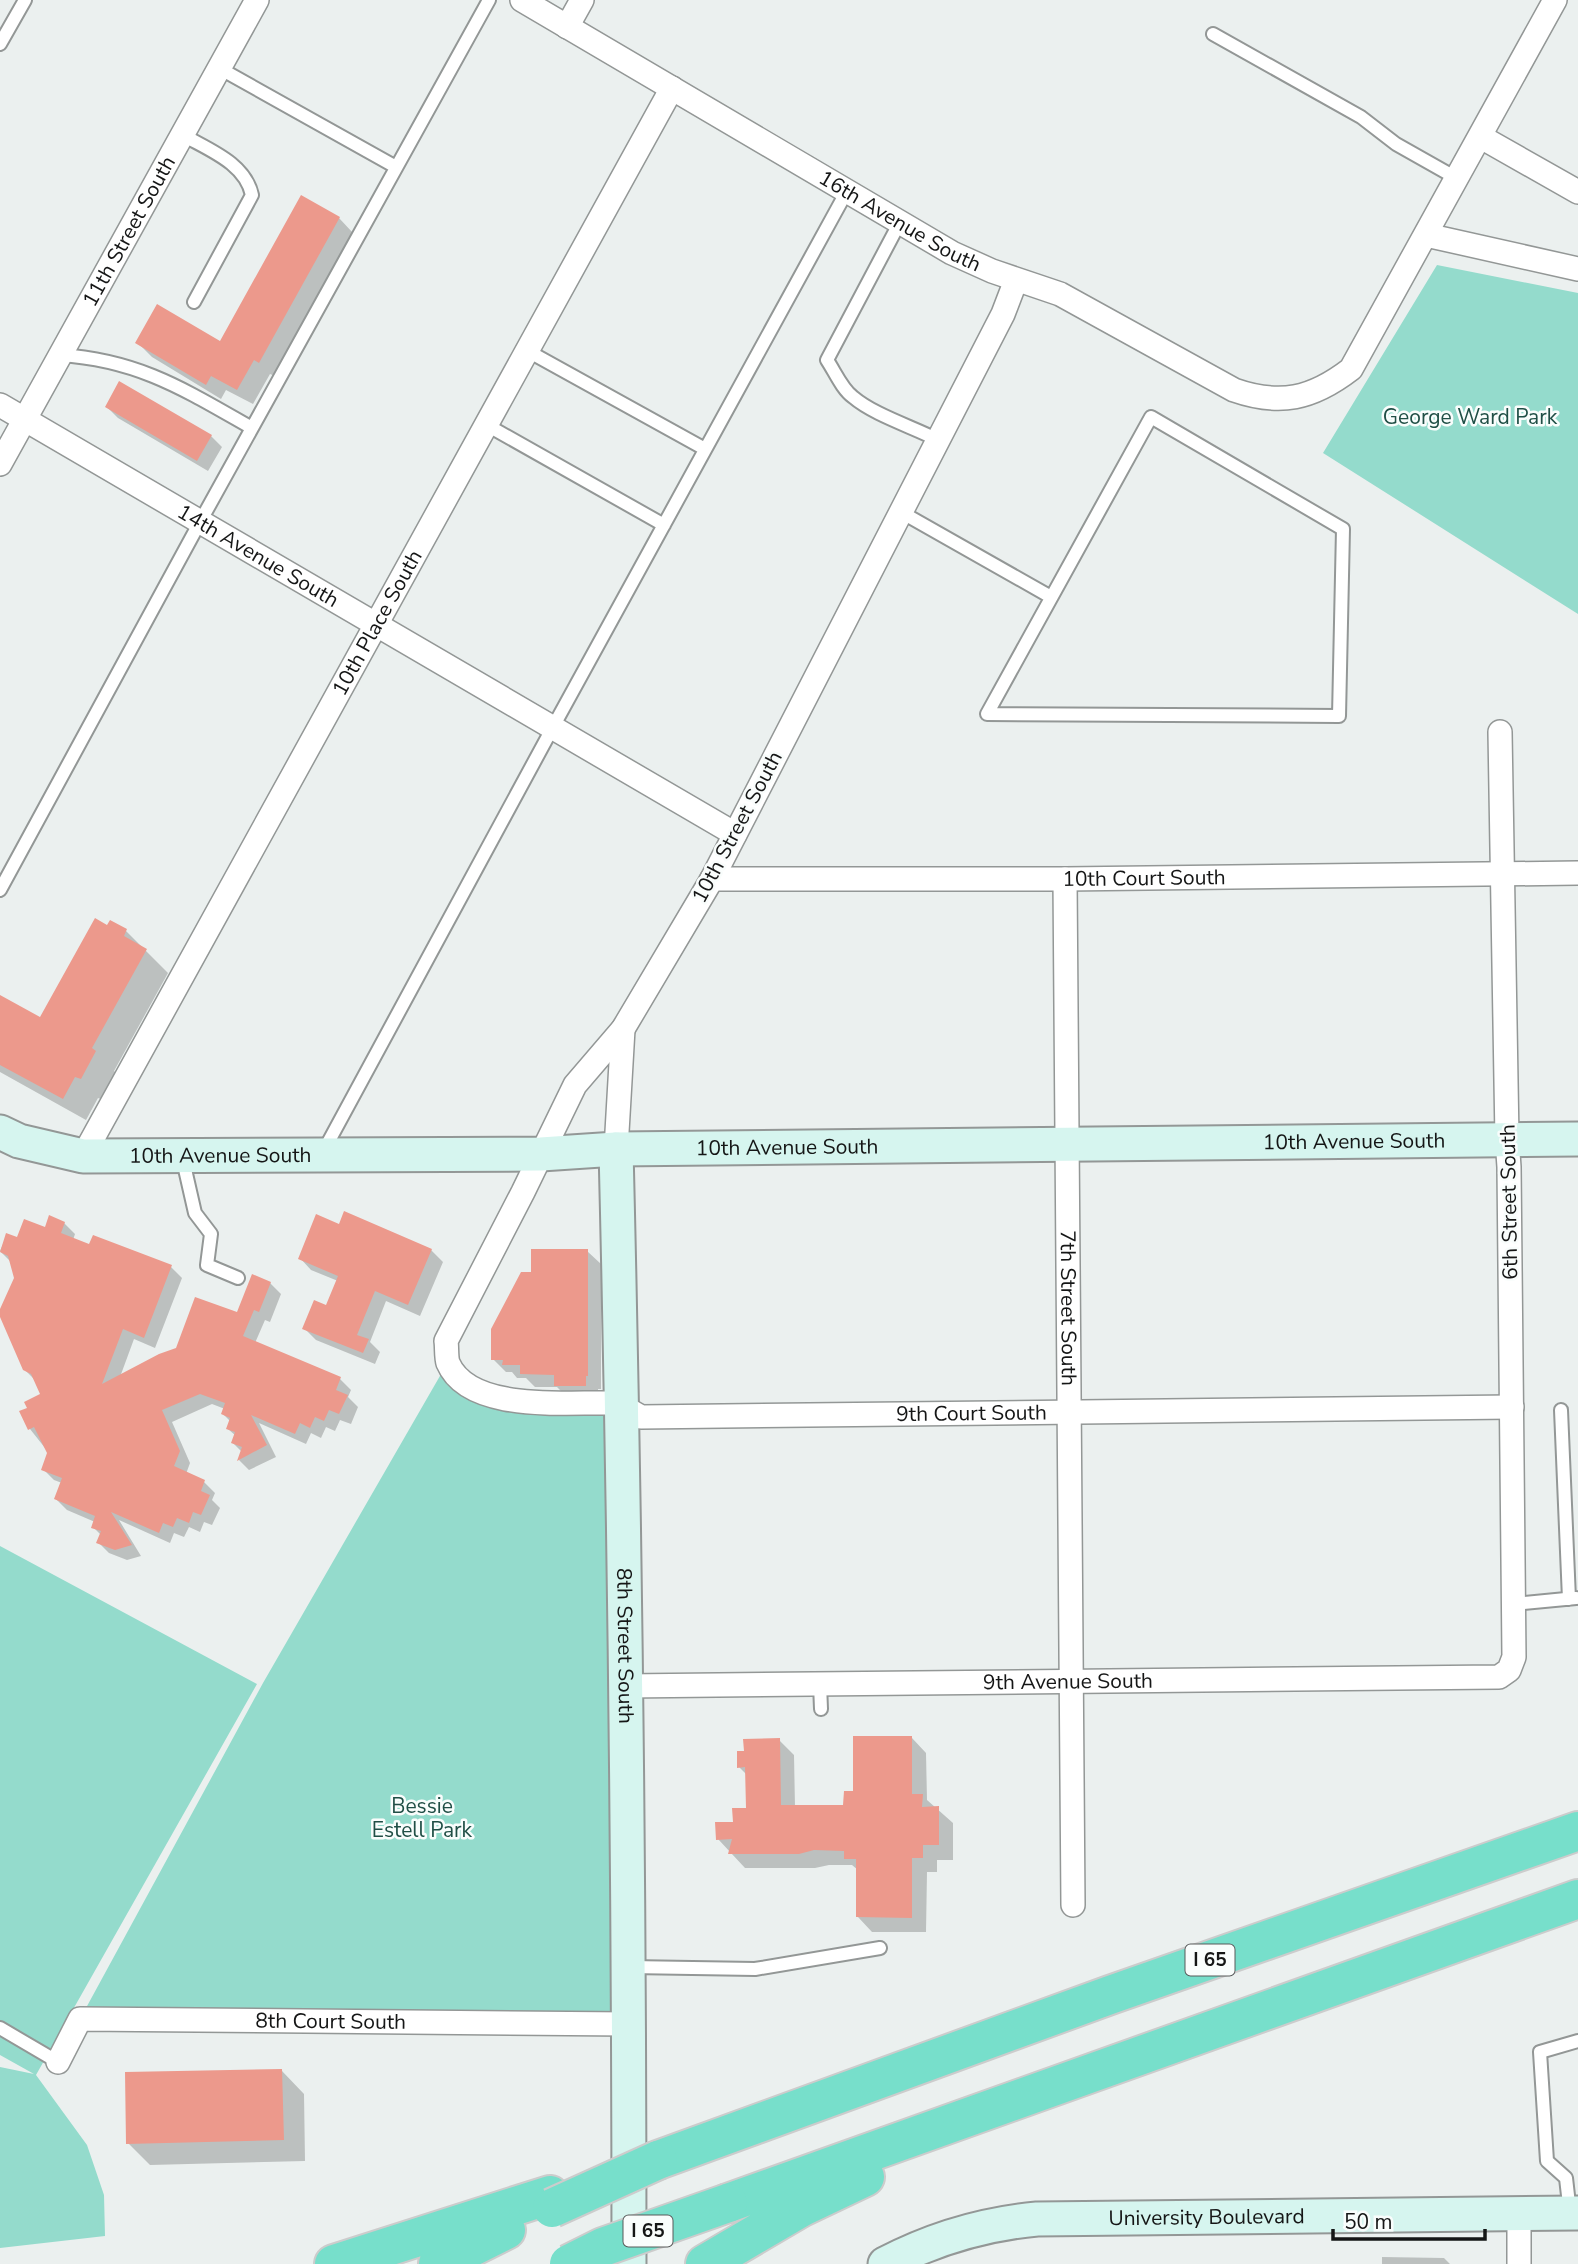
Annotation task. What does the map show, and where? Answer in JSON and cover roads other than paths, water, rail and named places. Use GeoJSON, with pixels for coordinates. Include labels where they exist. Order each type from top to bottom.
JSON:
{"type":"FeatureCollection","features":[{"type":"Feature","properties":{"kind":"highway","name":"I 65"},"geometry":{"type":"LineString","coordinates":[[551,2201],[1110,1995],[1578,1831]]}},
{"type":"Feature","properties":{"kind":"highway","name":"I 65"},"geometry":{"type":"LineString","coordinates":[[569,2264],[603,2247],[1578,1899]]}},
{"type":"Feature","properties":{"kind":"highway"},"geometry":{"type":"LineString","coordinates":[[713,2260],[802,2207],[1060,2084]]}},
{"type":"Feature","properties":{"kind":"highway"},"geometry":{"type":"LineString","coordinates":[[334,2264],[551,2201]]}},
{"type":"Feature","properties":{"kind":"highway"},"geometry":{"type":"LineString","coordinates":[[438,2264],[551,2201]]}},
{"type":"Feature","properties":{"kind":"street","name":"11th Street South"},"geometry":{"type":"LineString","coordinates":[[0,464],[257,0]]}},
{"type":"Feature","properties":{"kind":"street","name":"16th Avenue South"},"geometry":{"type":"LineString","coordinates":[[522,0],[952,253],[992,271],[1060,294],[1234,390],[1273,400],[1293,397],[1327,386],[1350,369],[1458,179],[1555,0]]}},
{"type":"Feature","properties":{"kind":"street"},"geometry":{"type":"LineString","coordinates":[[567,26],[582,0]]}},
{"type":"Feature","properties":{"kind":"street","name":"10th Place South"},"geometry":{"type":"LineString","coordinates":[[83,1156],[672,88]]}},
{"type":"Feature","properties":{"kind":"street"},"geometry":{"type":"LineString","coordinates":[[1481,137],[1578,192]]}},
{"type":"Feature","properties":{"kind":"street"},"geometry":{"type":"LineString","coordinates":[[1426,235],[1578,269]]}},
{"type":"Feature","properties":{"kind":"street","name":"10th Street South"},"geometry":{"type":"LineString","coordinates":[[448,1362],[446,1340],[575,1085],[623,1029],[712,879],[1003,314],[1016,280]]}},
{"type":"Feature","properties":{"kind":"street","name":"14th Avenue South"},"geometry":{"type":"LineString","coordinates":[[0,405],[735,834]]}},
{"type":"Feature","properties":{"kind":"street","name":"6th Street South"},"geometry":{"type":"LineString","coordinates":[[1500,732],[1512,1407],[1514,1657],[1509,1670]]}},
{"type":"Feature","properties":{"kind":"street","name":"10th Court South"},"geometry":{"type":"LineString","coordinates":[[712,879],[1065,879],[1578,873]]}},
{"type":"Feature","properties":{"kind":"street","name":"7th Street South"},"geometry":{"type":"LineString","coordinates":[[1065,879],[1073,1905]]}},
{"type":"Feature","properties":{"kind":"street","name":"8th Street South"},"geometry":{"type":"LineString","coordinates":[[623,1029],[616,1149],[629,1968],[629,2264]]}},
{"type":"Feature","properties":{"kind":"street","name":"10th Avenue South"},"geometry":{"type":"LineString","coordinates":[[0,1132],[19,1141],[83,1156],[541,1154],[616,1149],[1578,1139]]}},
{"type":"Feature","properties":{"kind":"street","name":"9th Court South"},"geometry":{"type":"LineString","coordinates":[[448,1362],[471,1387],[500,1399],[607,1403],[622,1406],[640,1417],[1512,1407]]}},
{"type":"Feature","properties":{"kind":"street","name":"9th Avenue South"},"geometry":{"type":"LineString","coordinates":[[625,1686],[1499,1677],[1509,1670]]}},
{"type":"Feature","properties":{"kind":"street","name":"8th Court South"},"geometry":{"type":"LineString","coordinates":[[58,2062],[80,2019],[629,2024]]}},
{"type":"Feature","properties":{"kind":"street"},"geometry":{"type":"LineString","coordinates":[[1519,2213],[1519,2264]]}},
{"type":"Feature","properties":{"kind":"street","name":"University Boulevard"},"geometry":{"type":"LineString","coordinates":[[885,2264],[930,2243],[966,2231],[1037,2219],[1574,2213]]}},
{"type":"Feature","properties":{"kind":"lane"},"geometry":{"type":"LineString","coordinates":[[0,44],[25,0]]}},
{"type":"Feature","properties":{"kind":"lane"},"geometry":{"type":"LineString","coordinates":[[0,890],[489,0]]}},
{"type":"Feature","properties":{"kind":"lane"},"geometry":{"type":"LineString","coordinates":[[1213,34],[1362,117],[1396,144],[1458,179]]}},
{"type":"Feature","properties":{"kind":"lane"},"geometry":{"type":"LineString","coordinates":[[219,68],[396,167]]}},
{"type":"Feature","properties":{"kind":"lane"},"geometry":{"type":"LineString","coordinates":[[183,135],[240,171],[246,178],[252,195],[194,302]]}},
{"type":"Feature","properties":{"kind":"lane"},"geometry":{"type":"LineString","coordinates":[[321,1155],[552,727],[847,191]]}},
{"type":"Feature","properties":{"kind":"lane"},"geometry":{"type":"LineString","coordinates":[[901,222],[827,360],[852,397],[903,425],[938,440]]}},
{"type":"Feature","properties":{"kind":"lane"},"geometry":{"type":"LineString","coordinates":[[526,350],[705,449]]}},
{"type":"Feature","properties":{"kind":"lane"},"geometry":{"type":"LineString","coordinates":[[60,355],[95,358],[166,380],[252,428]]}},
{"type":"Feature","properties":{"kind":"lane"},"geometry":{"type":"LineString","coordinates":[[1151,417],[1343,529],[1339,716],[987,714],[1051,597],[1151,417]]}},
{"type":"Feature","properties":{"kind":"lane"},"geometry":{"type":"LineString","coordinates":[[485,424],[664,525]]}},
{"type":"Feature","properties":{"kind":"lane"},"geometry":{"type":"LineString","coordinates":[[901,512],[1051,597]]}},
{"type":"Feature","properties":{"kind":"lane"},"geometry":{"type":"LineString","coordinates":[[182,1156],[195,1213],[211,1234],[207,1265],[238,1279]]}},
{"type":"Feature","properties":{"kind":"lane"},"geometry":{"type":"LineString","coordinates":[[1513,1604],[1574,1599],[1561,1410]]}},
{"type":"Feature","properties":{"kind":"lane"},"geometry":{"type":"LineString","coordinates":[[820,1684],[821,1709]]}},
{"type":"Feature","properties":{"kind":"lane"},"geometry":{"type":"LineString","coordinates":[[629,1968],[755,1969],[880,1948]]}},
{"type":"Feature","properties":{"kind":"lane"},"geometry":{"type":"LineString","coordinates":[[0,2028],[58,2062]]}},
{"type":"Feature","properties":{"kind":"lane"},"geometry":{"type":"LineString","coordinates":[[1574,2213],[1566,2178],[1547,2161],[1540,2052],[1578,2041]]}},
{"type":"Feature","properties":{"kind":"park label","name":"George Ward Park"},"geometry":{"type":"Point","coordinates":[1470,417]}},
{"type":"Feature","properties":{"kind":"park label","name":"Bessie Estell Park"},"geometry":{"type":"Point","coordinates":[422,1818]}}]}
